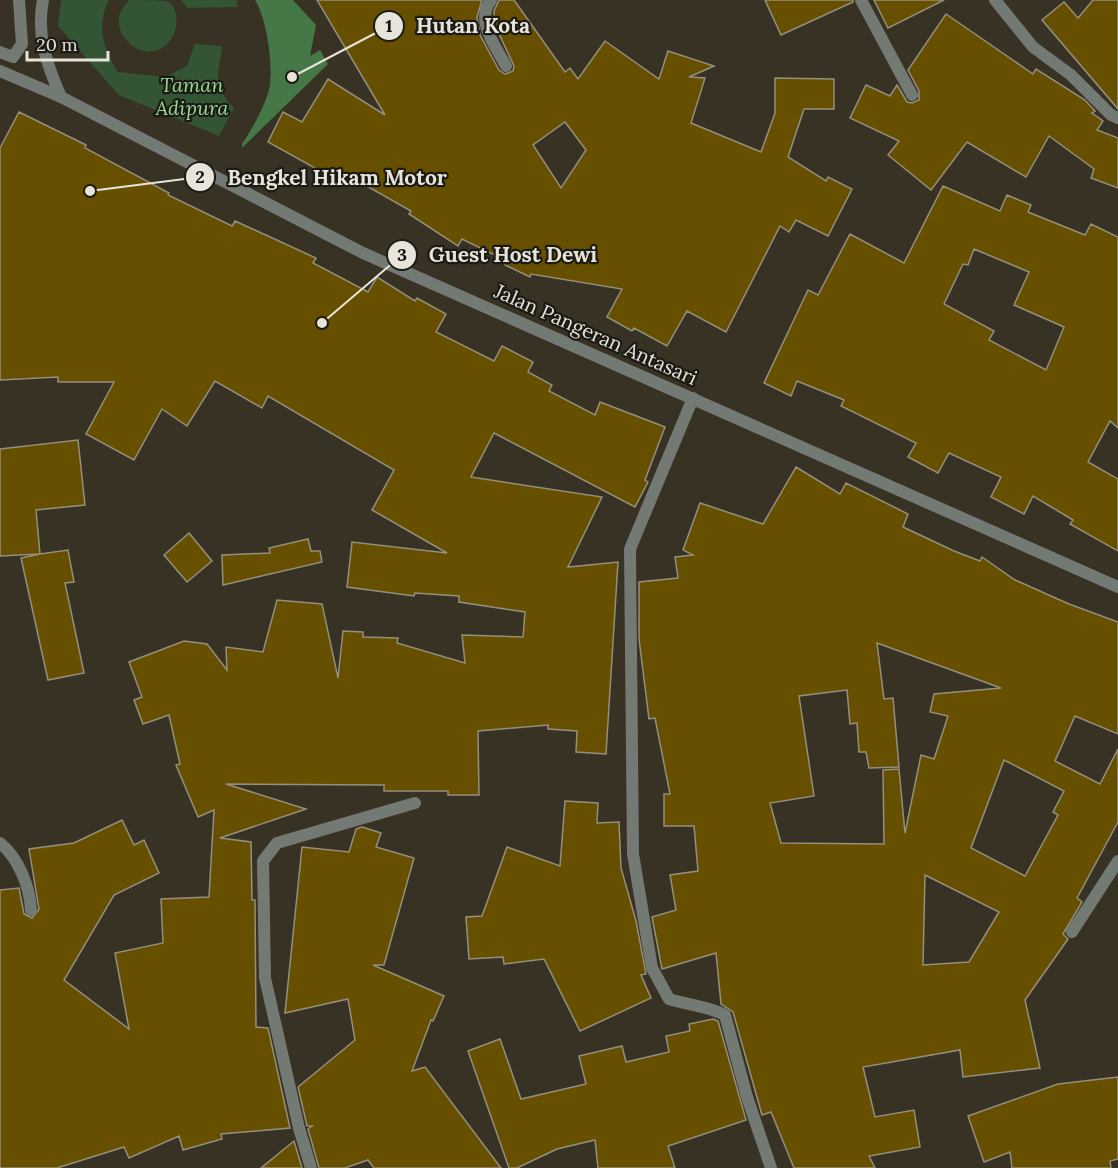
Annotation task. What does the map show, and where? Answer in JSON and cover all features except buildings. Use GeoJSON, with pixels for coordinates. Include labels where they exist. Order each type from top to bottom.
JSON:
{"type":"FeatureCollection","features":[{"type":"Feature","properties":{"kind":"street"},"geometry":{"type":"LineString","coordinates":[[0,52],[13,57],[22,44],[19,0]]}},
{"type":"Feature","properties":{"kind":"street"},"geometry":{"type":"LineString","coordinates":[[43,0],[41,35],[45,61],[61,97]]}},
{"type":"Feature","properties":{"kind":"street"},"geometry":{"type":"LineString","coordinates":[[491,0],[483,16],[486,28],[506,66]]}},
{"type":"Feature","properties":{"kind":"street"},"geometry":{"type":"LineString","coordinates":[[861,0],[912,95]]}},
{"type":"Feature","properties":{"kind":"street"},"geometry":{"type":"LineString","coordinates":[[995,0],[1033,47],[1071,75],[1111,116],[1118,118]]}},
{"type":"Feature","properties":{"kind":"street","name":"Jalan Pangeran Antasari"},"geometry":{"type":"LineString","coordinates":[[0,71],[61,97],[363,253],[1118,587]]}},
{"type":"Feature","properties":{"kind":"street"},"geometry":{"type":"LineString","coordinates":[[693,398],[630,549],[633,854],[652,968],[669,999],[691,1006],[712,1008],[725,1015],[747,1098],[771,1168]]}},
{"type":"Feature","properties":{"kind":"street"},"geometry":{"type":"LineString","coordinates":[[311,1168],[299,1128],[265,978],[263,861],[277,843],[415,803]]}},
{"type":"Feature","properties":{"kind":"street"},"geometry":{"type":"LineString","coordinates":[[0,843],[11,852],[31,897],[31,910]]}},
{"type":"Feature","properties":{"kind":"street"},"geometry":{"type":"LineString","coordinates":[[1072,932],[1118,861]]}},
{"type":"Feature","properties":{"kind":"green space","name":"Taman Adipura"},"geometry":{"type":"Polygon","coordinates":[[[61,0],[109,0],[103,19],[103,37],[108,54],[118,72],[165,77],[187,66],[195,44],[222,46],[218,72],[219,86],[234,108],[219,136],[119,95],[58,26],[61,0]]]}},
{"type":"Feature","properties":{"kind":"green space","name":"Taman Adipura"},"geometry":{"type":"Polygon","coordinates":[[[130,0],[167,1],[174,8],[175,30],[171,39],[161,48],[150,51],[139,49],[129,43],[122,33],[119,22],[121,11],[130,0]]]}},
{"type":"Feature","properties":{"kind":"green space"},"geometry":{"type":"Polygon","coordinates":[[[181,0],[236,0],[238,7],[187,8],[181,0]]]}},
{"type":"Feature","properties":{"kind":"green space"},"geometry":{"type":"Polygon","coordinates":[[[255,0],[293,0],[316,25],[310,56],[320,50],[328,64],[242,148],[264,104],[270,81],[271,69],[266,31],[255,0]]]}},
{"type":"Feature","properties":{"kind":"place","name":"Hutan Kota"},"geometry":{"type":"Point","coordinates":[292,77]}},
{"type":"Feature","properties":{"kind":"place","name":"Bengkel Hikam Motor"},"geometry":{"type":"Point","coordinates":[90,191]}},
{"type":"Feature","properties":{"kind":"place","name":"Guest Host Dewi"},"geometry":{"type":"Point","coordinates":[322,323]}}]}
